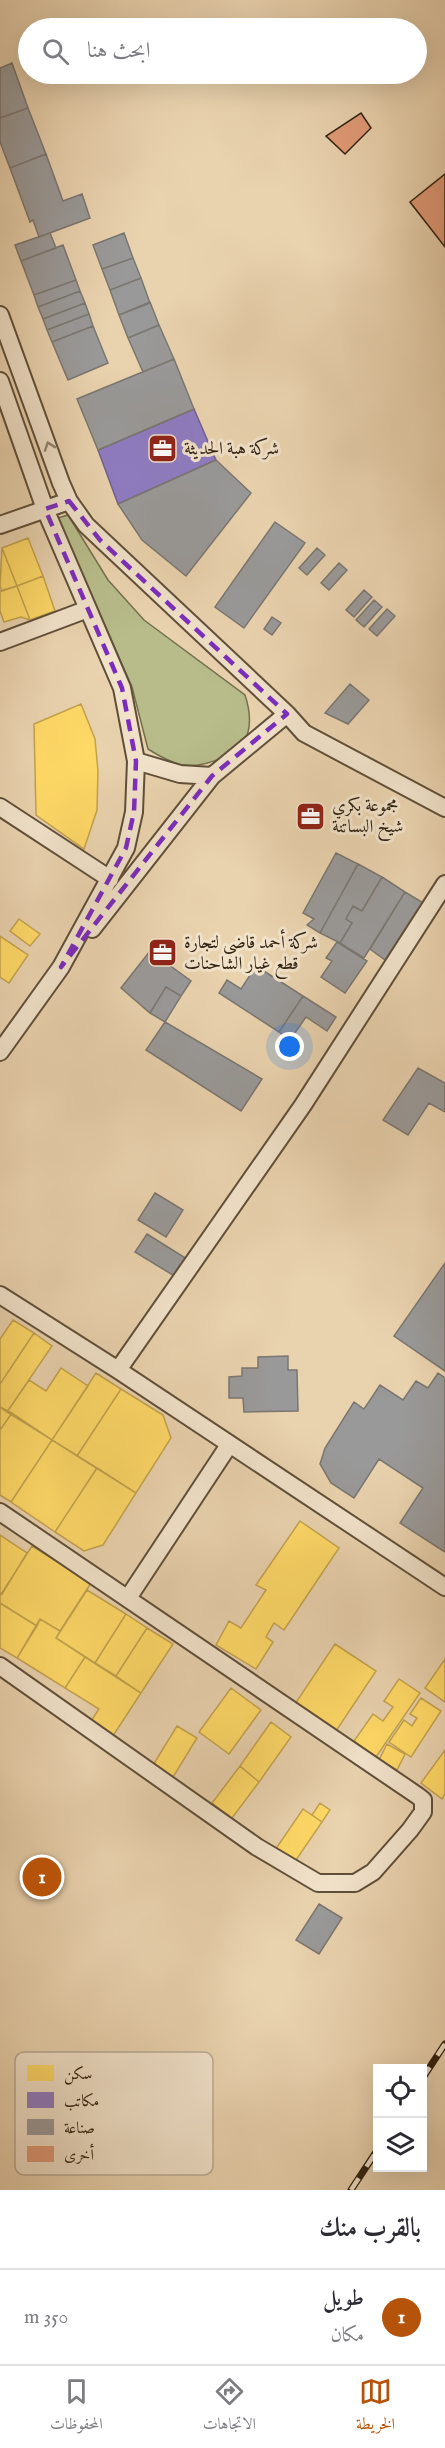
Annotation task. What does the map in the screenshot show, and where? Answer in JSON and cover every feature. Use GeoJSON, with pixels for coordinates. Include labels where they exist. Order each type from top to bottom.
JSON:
{"type":"FeatureCollection","features":[{"type":"Feature","properties":{"kind":"street"},"geometry":{"type":"LineString","coordinates":[[0,315],[69,501],[100,540],[287,714],[304,734],[445,808]]}},
{"type":"Feature","properties":{"kind":"street"},"geometry":{"type":"LineString","coordinates":[[0,381],[45,509],[122,688],[136,761],[132,821],[126,848],[62,967]]}},
{"type":"Feature","properties":{"kind":"street"},"geometry":{"type":"LineString","coordinates":[[0,525],[69,501]]}},
{"type":"Feature","properties":{"kind":"street"},"geometry":{"type":"LineString","coordinates":[[0,642],[88,609]]}},
{"type":"Feature","properties":{"kind":"street"},"geometry":{"type":"LineString","coordinates":[[0,1052],[62,967],[212,776],[287,714]]}},
{"type":"Feature","properties":{"kind":"street"},"geometry":{"type":"LineString","coordinates":[[136,761],[166,771],[212,776]]}},
{"type":"Feature","properties":{"kind":"street"},"geometry":{"type":"LineString","coordinates":[[0,807],[110,879]]}},
{"type":"Feature","properties":{"kind":"street"},"geometry":{"type":"LineString","coordinates":[[118,1370],[303,1105],[445,884]]}},
{"type":"Feature","properties":{"kind":"street"},"geometry":{"type":"LineString","coordinates":[[0,1295],[118,1370],[445,1587]]}},
{"type":"Feature","properties":{"kind":"street"},"geometry":{"type":"LineString","coordinates":[[128,1598],[229,1445]]}},
{"type":"Feature","properties":{"kind":"street"},"geometry":{"type":"LineString","coordinates":[[0,1512],[423,1800],[423,1812],[373,1872],[355,1883],[318,1883],[257,1847],[0,1666]]}},
{"type":"Feature","properties":{"kind":"highlighted area"},"geometry":{"type":"Polygon","coordinates":[[[69,501],[100,540],[287,714],[212,776],[61,967],[126,848],[134,812],[136,761],[122,688],[45,509],[69,501]]]}},
{"type":"Feature","properties":{"kind":"green space"},"geometry":{"type":"Polygon","coordinates":[[[68,515],[108,580],[144,620],[245,695],[249,714],[248,733],[242,744],[230,754],[214,761],[189,766],[173,762],[148,749],[132,687],[58,518],[68,515]]]}},
{"type":"Feature","properties":{"kind":"building: سكن"},"geometry":{"type":"Polygon","coordinates":[[[28,538],[43,576],[17,586],[2,548],[28,538]]]}},
{"type":"Feature","properties":{"kind":"building: سكن"},"geometry":{"type":"Polygon","coordinates":[[[2,548],[17,586],[2,591],[0,586],[2,548]]]}},
{"type":"Feature","properties":{"kind":"building: سكن"},"geometry":{"type":"Polygon","coordinates":[[[43,576],[55,611],[30,620],[17,586],[43,576]]]}},
{"type":"Feature","properties":{"kind":"building: سكن"},"geometry":{"type":"Polygon","coordinates":[[[17,586],[30,620],[21,617],[4,622],[0,611],[0,591],[17,586]]]}},
{"type":"Feature","properties":{"kind":"building: سكن"},"geometry":{"type":"Polygon","coordinates":[[[81,704],[95,739],[98,771],[97,810],[84,849],[36,815],[34,724],[81,704]]]}},
{"type":"Feature","properties":{"kind":"building: سكن"},"geometry":{"type":"Polygon","coordinates":[[[19,919],[40,934],[30,946],[10,931],[19,919]]]}},
{"type":"Feature","properties":{"kind":"building: سكن"},"geometry":{"type":"Polygon","coordinates":[[[0,936],[28,955],[9,983],[0,977],[0,936]]]}},
{"type":"Feature","properties":{"kind":"building: سكن"},"geometry":{"type":"Polygon","coordinates":[[[13,1320],[34,1333],[0,1384],[0,1339],[13,1320]]]}},
{"type":"Feature","properties":{"kind":"building: سكن"},"geometry":{"type":"Polygon","coordinates":[[[34,1333],[52,1346],[7,1412],[0,1407],[0,1384],[34,1333]]]}},
{"type":"Feature","properties":{"kind":"building: سكن"},"geometry":{"type":"Polygon","coordinates":[[[61,1368],[88,1386],[52,1440],[7,1412],[29,1380],[46,1391],[61,1368]]]}},
{"type":"Feature","properties":{"kind":"building: سكن"},"geometry":{"type":"Polygon","coordinates":[[[96,1373],[121,1389],[77,1456],[52,1440],[96,1373]]]}},
{"type":"Feature","properties":{"kind":"building: سكن"},"geometry":{"type":"Polygon","coordinates":[[[121,1389],[163,1415],[171,1438],[136,1493],[77,1456],[121,1389]]]}},
{"type":"Feature","properties":{"kind":"building: سكن"},"geometry":{"type":"Polygon","coordinates":[[[0,1407],[12,1413],[0,1430],[0,1407]]]}},
{"type":"Feature","properties":{"kind":"building: سكن"},"geometry":{"type":"Polygon","coordinates":[[[12,1413],[52,1440],[11,1502],[0,1495],[0,1430],[12,1413]]]}},
{"type":"Feature","properties":{"kind":"building: سكن"},"geometry":{"type":"Polygon","coordinates":[[[52,1440],[97,1468],[55,1532],[11,1502],[52,1440]]]}},
{"type":"Feature","properties":{"kind":"building: سكن"},"geometry":{"type":"Polygon","coordinates":[[[97,1468],[136,1493],[103,1545],[84,1551],[55,1532],[97,1468]]]}},
{"type":"Feature","properties":{"kind":"building: سكن"},"geometry":{"type":"Polygon","coordinates":[[[300,1521],[339,1548],[284,1630],[274,1623],[266,1637],[273,1642],[256,1669],[216,1645],[229,1621],[241,1628],[266,1590],[256,1585],[300,1521]]]}},
{"type":"Feature","properties":{"kind":"building: سكن"},"geometry":{"type":"Polygon","coordinates":[[[0,1535],[27,1553],[2,1594],[0,1593],[0,1535]]]}},
{"type":"Feature","properties":{"kind":"building: سكن"},"geometry":{"type":"Polygon","coordinates":[[[32,1546],[91,1583],[60,1631],[40,1619],[37,1626],[0,1603],[0,1596],[32,1546]]]}},
{"type":"Feature","properties":{"kind":"building: سكن"},"geometry":{"type":"Polygon","coordinates":[[[87,1590],[126,1614],[95,1663],[56,1638],[87,1590]]]}},
{"type":"Feature","properties":{"kind":"building: سكن"},"geometry":{"type":"Polygon","coordinates":[[[0,1603],[37,1626],[17,1658],[0,1648],[0,1603]]]}},
{"type":"Feature","properties":{"kind":"building: سكن"},"geometry":{"type":"Polygon","coordinates":[[[126,1614],[147,1628],[116,1676],[95,1663],[126,1614]]]}},
{"type":"Feature","properties":{"kind":"building: سكن"},"geometry":{"type":"Polygon","coordinates":[[[40,1619],[60,1631],[56,1638],[85,1657],[65,1688],[17,1658],[40,1619]]]}},
{"type":"Feature","properties":{"kind":"building: سكن"},"geometry":{"type":"Polygon","coordinates":[[[147,1628],[173,1644],[141,1693],[116,1676],[147,1628]]]}},
{"type":"Feature","properties":{"kind":"building: سكن"},"geometry":{"type":"Polygon","coordinates":[[[335,1644],[376,1671],[332,1737],[291,1710],[335,1644]]]}},
{"type":"Feature","properties":{"kind":"building: سكن"},"geometry":{"type":"Polygon","coordinates":[[[85,1657],[141,1693],[111,1739],[89,1724],[99,1709],[65,1688],[85,1657]]]}},
{"type":"Feature","properties":{"kind":"building: سكن"},"geometry":{"type":"Polygon","coordinates":[[[445,1659],[445,1702],[425,1688],[445,1659]]]}},
{"type":"Feature","properties":{"kind":"building: سكن"},"geometry":{"type":"Polygon","coordinates":[[[399,1679],[420,1693],[376,1757],[354,1741],[373,1714],[383,1721],[393,1707],[384,1701],[399,1679]]]}},
{"type":"Feature","properties":{"kind":"building: سكن"},"geometry":{"type":"Polygon","coordinates":[[[231,1688],[261,1710],[229,1754],[199,1732],[231,1688]]]}},
{"type":"Feature","properties":{"kind":"building: سكن"},"geometry":{"type":"Polygon","coordinates":[[[421,1698],[441,1711],[411,1757],[389,1742],[404,1720],[412,1726],[417,1718],[410,1714],[421,1698]]]}},
{"type":"Feature","properties":{"kind":"building: سكن"},"geometry":{"type":"Polygon","coordinates":[[[271,1722],[291,1737],[259,1782],[240,1766],[271,1722]]]}},
{"type":"Feature","properties":{"kind":"building: سكن"},"geometry":{"type":"Polygon","coordinates":[[[177,1726],[197,1738],[170,1782],[150,1770],[177,1726]]]}},
{"type":"Feature","properties":{"kind":"building: سكن"},"geometry":{"type":"Polygon","coordinates":[[[387,1744],[405,1754],[397,1770],[379,1760],[387,1744]]]}},
{"type":"Feature","properties":{"kind":"building: سكن"},"geometry":{"type":"Polygon","coordinates":[[[445,1750],[445,1794],[442,1799],[421,1783],[445,1750]]]}},
{"type":"Feature","properties":{"kind":"building: سكن"},"geometry":{"type":"Polygon","coordinates":[[[240,1766],[259,1782],[232,1818],[212,1803],[240,1766]]]}},
{"type":"Feature","properties":{"kind":"building: سكن"},"geometry":{"type":"Polygon","coordinates":[[[320,1803],[330,1810],[322,1822],[312,1815],[320,1803]]]}},
{"type":"Feature","properties":{"kind":"building: سكن"},"geometry":{"type":"Polygon","coordinates":[[[303,1809],[322,1822],[294,1863],[275,1850],[303,1809]]]}},
{"type":"Feature","properties":{"kind":"building: مكاتب"},"geometry":{"type":"Polygon","coordinates":[[[194,409],[216,460],[118,504],[98,450],[194,409]]]}},
{"type":"Feature","properties":{"kind":"building: صناعة"},"geometry":{"type":"Polygon","coordinates":[[[12,63],[28,108],[0,118],[0,68],[12,63]]]}},
{"type":"Feature","properties":{"kind":"building: صناعة"},"geometry":{"type":"Polygon","coordinates":[[[28,108],[46,154],[10,168],[0,142],[0,118],[28,108]]]}},
{"type":"Feature","properties":{"kind":"building: صناعة"},"geometry":{"type":"Polygon","coordinates":[[[46,154],[63,201],[82,194],[90,218],[39,237],[33,220],[30,222],[10,168],[46,154]]]}},
{"type":"Feature","properties":{"kind":"building: صناعة"},"geometry":{"type":"Polygon","coordinates":[[[50,233],[56,248],[21,261],[15,245],[50,233]]]}},
{"type":"Feature","properties":{"kind":"building: صناعة"},"geometry":{"type":"Polygon","coordinates":[[[124,233],[133,258],[102,269],[93,245],[124,233]]]}},
{"type":"Feature","properties":{"kind":"building: صناعة"},"geometry":{"type":"Polygon","coordinates":[[[63,245],[76,280],[34,295],[21,261],[63,245]]]}},
{"type":"Feature","properties":{"kind":"building: صناعة"},"geometry":{"type":"Polygon","coordinates":[[[133,258],[141,278],[110,290],[102,269],[133,258]]]}},
{"type":"Feature","properties":{"kind":"building: صناعة"},"geometry":{"type":"Polygon","coordinates":[[[141,278],[150,303],[119,315],[110,290],[141,278]]]}},
{"type":"Feature","properties":{"kind":"building: صناعة"},"geometry":{"type":"Polygon","coordinates":[[[76,280],[80,291],[38,307],[34,295],[76,280]]]}},
{"type":"Feature","properties":{"kind":"building: صناعة"},"geometry":{"type":"Polygon","coordinates":[[[80,291],[85,303],[43,319],[38,307],[80,291]]]}},
{"type":"Feature","properties":{"kind":"building: صناعة"},"geometry":{"type":"Polygon","coordinates":[[[150,302],[159,325],[128,338],[119,315],[150,302]]]}},
{"type":"Feature","properties":{"kind":"building: صناعة"},"geometry":{"type":"Polygon","coordinates":[[[85,303],[89,314],[47,330],[43,319],[85,303]]]}},
{"type":"Feature","properties":{"kind":"building: صناعة"},"geometry":{"type":"Polygon","coordinates":[[[89,314],[93,326],[52,342],[47,330],[89,314]]]}},
{"type":"Feature","properties":{"kind":"building: صناعة"},"geometry":{"type":"Polygon","coordinates":[[[159,325],[174,359],[143,372],[128,338],[159,325]]]}},
{"type":"Feature","properties":{"kind":"building: صناعة"},"geometry":{"type":"Polygon","coordinates":[[[93,326],[108,363],[68,380],[52,342],[93,326]]]}},
{"type":"Feature","properties":{"kind":"building: صناعة"},"geometry":{"type":"Polygon","coordinates":[[[174,359],[194,409],[98,450],[77,399],[174,359]]]}},
{"type":"Feature","properties":{"kind":"building: صناعة"},"geometry":{"type":"Polygon","coordinates":[[[216,460],[251,493],[186,576],[142,540],[118,504],[216,460]]]}},
{"type":"Feature","properties":{"kind":"building: صناعة"},"geometry":{"type":"Polygon","coordinates":[[[275,522],[305,543],[244,628],[215,607],[275,522]]]}},
{"type":"Feature","properties":{"kind":"building: صناعة"},"geometry":{"type":"Polygon","coordinates":[[[317,548],[325,555],[307,575],[299,568],[317,548]]]}},
{"type":"Feature","properties":{"kind":"building: صناعة"},"geometry":{"type":"Polygon","coordinates":[[[339,563],[347,570],[329,590],[321,583],[339,563]]]}},
{"type":"Feature","properties":{"kind":"building: صناعة"},"geometry":{"type":"Polygon","coordinates":[[[364,590],[372,597],[354,617],[346,610],[364,590]]]}},
{"type":"Feature","properties":{"kind":"building: صناعة"},"geometry":{"type":"Polygon","coordinates":[[[374,600],[382,607],[364,627],[356,620],[374,600]]]}},
{"type":"Feature","properties":{"kind":"building: صناعة"},"geometry":{"type":"Polygon","coordinates":[[[387,609],[395,616],[377,636],[369,629],[387,609]]]}},
{"type":"Feature","properties":{"kind":"building: صناعة"},"geometry":{"type":"Polygon","coordinates":[[[272,617],[281,623],[272,635],[264,629],[272,617]]]}},
{"type":"Feature","properties":{"kind":"building: صناعة"},"geometry":{"type":"Polygon","coordinates":[[[350,684],[369,700],[348,724],[325,713],[350,684]]]}},
{"type":"Feature","properties":{"kind":"building: صناعة"},"geometry":{"type":"Polygon","coordinates":[[[336,853],[358,864],[320,933],[307,925],[314,919],[303,913],[336,853]]]}},
{"type":"Feature","properties":{"kind":"building: صناعة"},"geometry":{"type":"Polygon","coordinates":[[[358,864],[382,877],[362,911],[353,906],[346,919],[352,923],[340,943],[320,933],[358,864]]]}},
{"type":"Feature","properties":{"kind":"building: صناعة"},"geometry":{"type":"Polygon","coordinates":[[[382,877],[405,892],[364,958],[340,943],[352,923],[346,919],[353,906],[362,911],[382,877]]]}},
{"type":"Feature","properties":{"kind":"building: صناعة"},"geometry":{"type":"Polygon","coordinates":[[[405,892],[425,904],[389,963],[370,949],[405,892]]]}},
{"type":"Feature","properties":{"kind":"building: صناعة"},"geometry":{"type":"Polygon","coordinates":[[[337,942],[367,961],[345,993],[321,977],[332,961],[326,958],[337,942]]]}},
{"type":"Feature","properties":{"kind":"building: صناعة"},"geometry":{"type":"Polygon","coordinates":[[[150,951],[191,981],[181,996],[166,987],[150,1013],[121,988],[150,951]]]}},
{"type":"Feature","properties":{"kind":"building: صناعة"},"geometry":{"type":"Polygon","coordinates":[[[256,966],[303,996],[279,1032],[219,993],[227,980],[241,989],[256,966]]]}},
{"type":"Feature","properties":{"kind":"building: صناعة"},"geometry":{"type":"Polygon","coordinates":[[[166,987],[181,996],[165,1022],[150,1013],[166,987]]]}},
{"type":"Feature","properties":{"kind":"building: صناعة"},"geometry":{"type":"Polygon","coordinates":[[[303,996],[336,1017],[327,1031],[306,1017],[290,1040],[279,1032],[303,996]]]}},
{"type":"Feature","properties":{"kind":"building: صناعة"},"geometry":{"type":"Polygon","coordinates":[[[165,1022],[262,1079],[241,1111],[146,1050],[165,1022]]]}},
{"type":"Feature","properties":{"kind":"building: صناعة"},"geometry":{"type":"Polygon","coordinates":[[[418,1068],[445,1083],[445,1112],[429,1103],[408,1135],[383,1120],[418,1068]]]}},
{"type":"Feature","properties":{"kind":"building: صناعة"},"geometry":{"type":"Polygon","coordinates":[[[155,1193],[183,1210],[166,1237],[138,1220],[155,1193]]]}},
{"type":"Feature","properties":{"kind":"building: صناعة"},"geometry":{"type":"Polygon","coordinates":[[[147,1234],[187,1259],[176,1277],[135,1252],[147,1234]]]}},
{"type":"Feature","properties":{"kind":"building: صناعة"},"geometry":{"type":"Polygon","coordinates":[[[445,1263],[445,1371],[394,1336],[445,1263]]]}},
{"type":"Feature","properties":{"kind":"building: صناعة"},"geometry":{"type":"Polygon","coordinates":[[[288,1356],[288,1370],[297,1370],[298,1411],[244,1412],[243,1398],[229,1398],[229,1377],[242,1376],[242,1368],[258,1368],[258,1357],[288,1356]]]}},
{"type":"Feature","properties":{"kind":"building: صناعة"},"geometry":{"type":"Polygon","coordinates":[[[438,1373],[445,1378],[445,1552],[400,1523],[423,1488],[379,1459],[354,1498],[331,1483],[320,1464],[325,1448],[354,1402],[364,1409],[380,1385],[403,1400],[416,1381],[428,1388],[438,1373]]]}},
{"type":"Feature","properties":{"kind":"building: صناعة"},"geometry":{"type":"Polygon","coordinates":[[[319,1904],[342,1918],[319,1954],[296,1940],[319,1904]]]}},
{"type":"Feature","properties":{"kind":"building: أخرى"},"geometry":{"type":"Polygon","coordinates":[[[361,113],[371,128],[345,154],[326,136],[361,113]]]}},
{"type":"Feature","properties":{"kind":"building: أخرى"},"geometry":{"type":"Polygon","coordinates":[[[445,174],[445,247],[410,202],[445,174]]]}},
{"type":"Feature","properties":{"kind":"railway"},"geometry":{"type":"LineString","coordinates":[[427,2071],[445,2044]]}},
{"type":"Feature","properties":{"kind":"railway"},"geometry":{"type":"LineString","coordinates":[[351,2190],[373,2157]]}},
{"type":"Feature","properties":{"kind":"place","name":"شركة هبة الحديثة"},"geometry":{"type":"Point","coordinates":[163,449]}},
{"type":"Feature","properties":{"kind":"place","name":"مجموعة بكري شيخ البساتنة"},"geometry":{"type":"Point","coordinates":[311,816]}},
{"type":"Feature","properties":{"kind":"place","name":"شركة أحمد قاضي لتجارة قطع غيار الشاحنات"},"geometry":{"type":"Point","coordinates":[163,953]}},
{"type":"Feature","properties":{"kind":"place","name":"طويل"},"geometry":{"type":"Point","coordinates":[42,1877]}}]}
